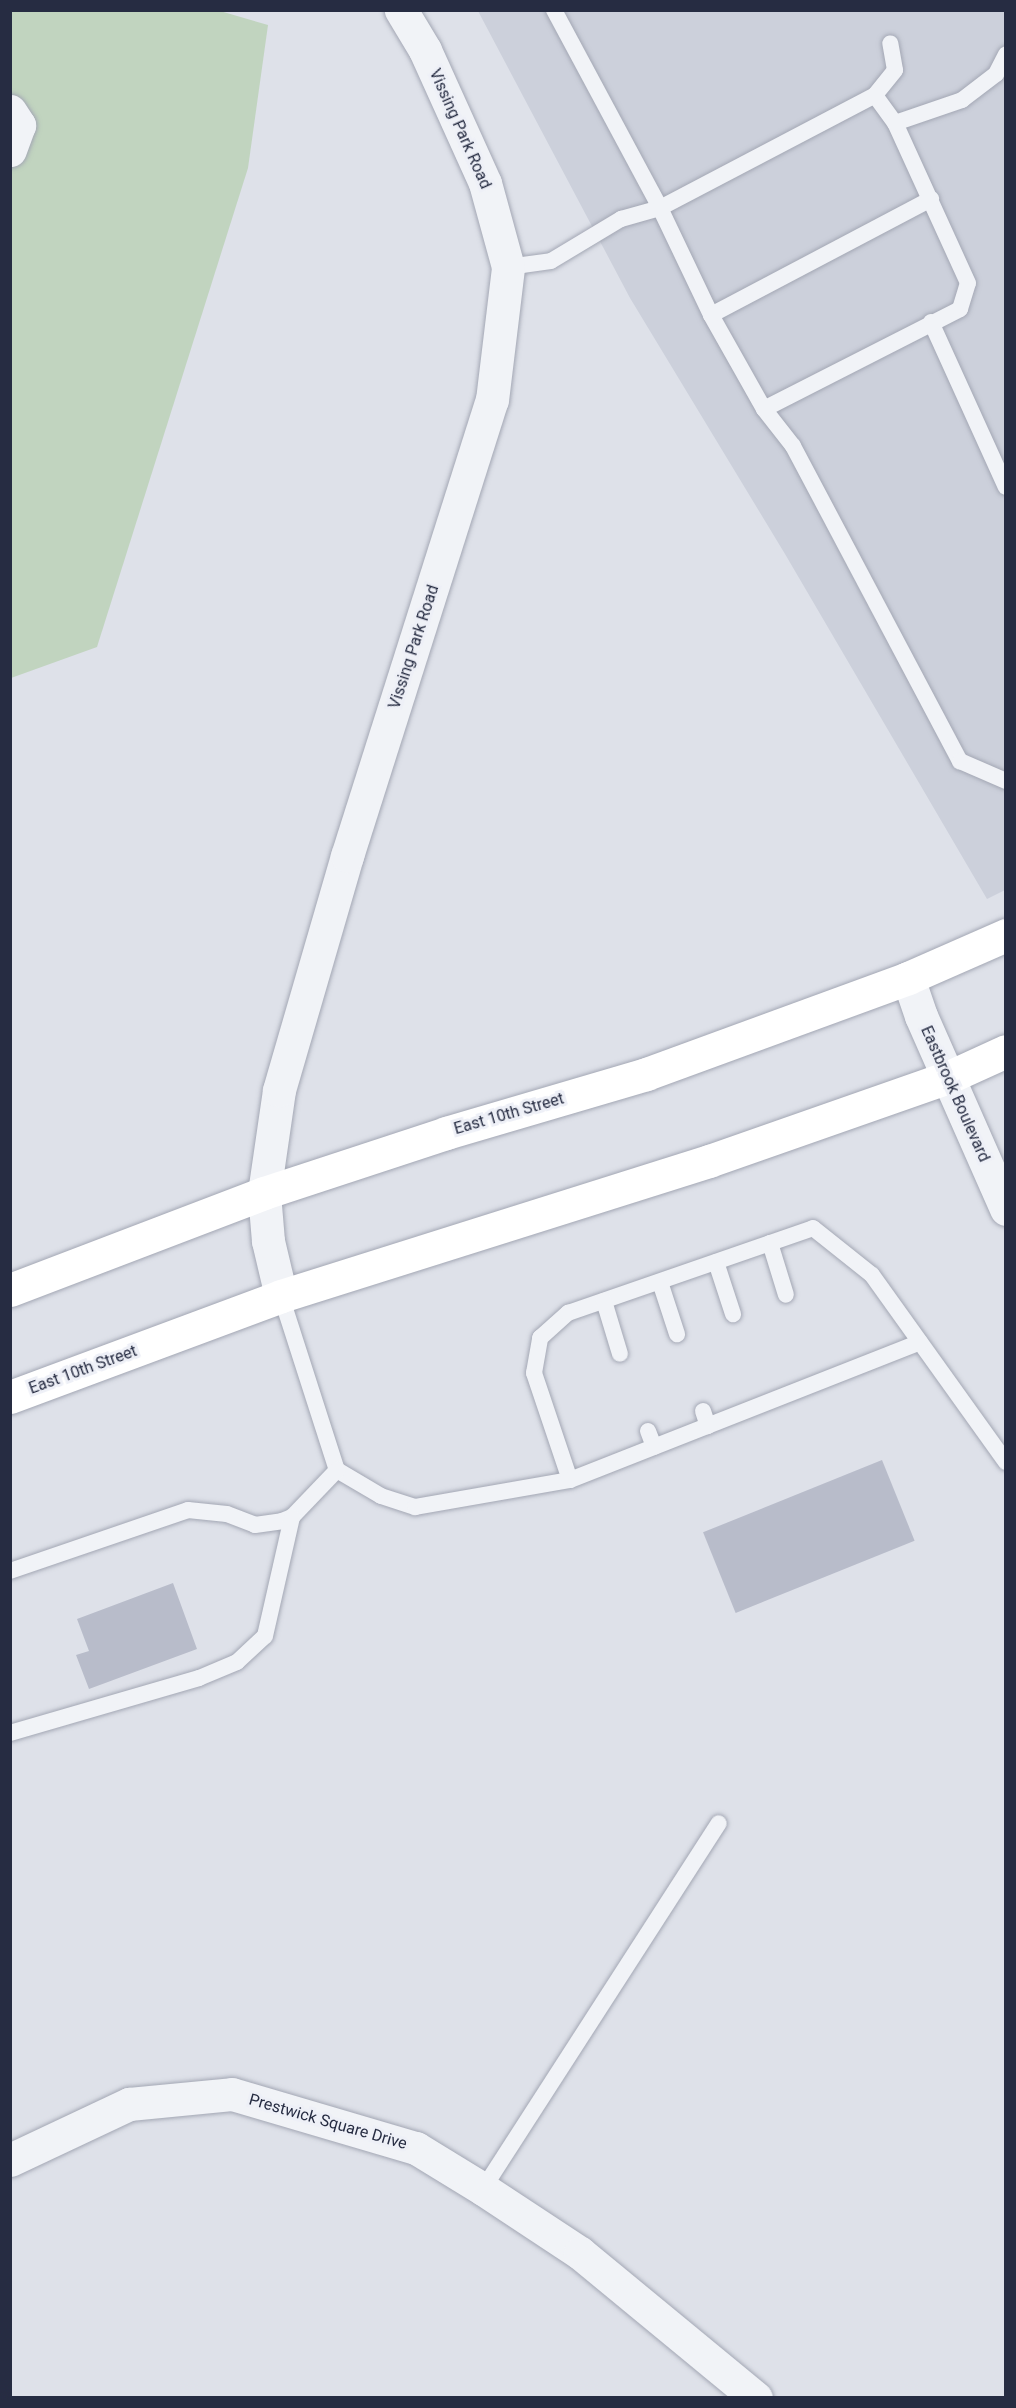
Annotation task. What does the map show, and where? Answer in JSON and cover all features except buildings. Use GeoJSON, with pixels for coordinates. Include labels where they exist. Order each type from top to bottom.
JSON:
{"type":"FeatureCollection","features":[{"type":"Feature","properties":{"kind":"main road","name":"East 10th Street"},"geometry":{"type":"LineString","coordinates":[[10,1290],[264,1193],[446,1133],[646,1074],[908,978],[1005,935]]}},
{"type":"Feature","properties":{"kind":"main road","name":"East 10th Street"},"geometry":{"type":"LineString","coordinates":[[10,1397],[281,1296],[709,1161],[949,1077],[1005,1051]]}},
{"type":"Feature","properties":{"kind":"street","name":"Vissing Park Road"},"geometry":{"type":"LineString","coordinates":[[281,1296],[268,1241],[264,1193],[282,1079],[347,856],[492,400],[508,267],[485,183],[425,50],[401,10]]}},
{"type":"Feature","properties":{"kind":"street"},"geometry":{"type":"LineString","coordinates":[[10,111],[19,125],[10,150]]}},
{"type":"Feature","properties":{"kind":"street","name":"Eastbrook Boulevard"},"geometry":{"type":"LineString","coordinates":[[908,978],[921,1016],[1005,1209]]}},
{"type":"Feature","properties":{"kind":"street","name":"Prestwick Square Drive"},"geometry":{"type":"LineString","coordinates":[[10,2160],[129,2104],[232,2094],[416,2148],[580,2253],[756,2397]]}},
{"type":"Feature","properties":{"kind":"lane"},"geometry":{"type":"LineString","coordinates":[[554,10],[660,208],[711,315],[764,409],[794,446],[960,761],[1005,781]]}},
{"type":"Feature","properties":{"kind":"lane"},"geometry":{"type":"LineString","coordinates":[[508,267],[551,261],[621,219],[660,208],[875,95],[895,70],[890,43]]}},
{"type":"Feature","properties":{"kind":"lane"},"geometry":{"type":"LineString","coordinates":[[895,123],[962,100],[996,74],[1005,54]]}},
{"type":"Feature","properties":{"kind":"lane"},"geometry":{"type":"LineString","coordinates":[[764,409],[960,309],[968,283],[895,123],[875,95]]}},
{"type":"Feature","properties":{"kind":"lane"},"geometry":{"type":"LineString","coordinates":[[711,315],[931,199]]}},
{"type":"Feature","properties":{"kind":"lane"},"geometry":{"type":"LineString","coordinates":[[932,322],[1005,487]]}},
{"type":"Feature","properties":{"kind":"lane"},"geometry":{"type":"LineString","coordinates":[[570,1480],[534,1373],[540,1338],[568,1313],[813,1228],[872,1275],[1005,1462]]}},
{"type":"Feature","properties":{"kind":"lane"},"geometry":{"type":"LineString","coordinates":[[770,1243],[786,1295]]}},
{"type":"Feature","properties":{"kind":"lane"},"geometry":{"type":"LineString","coordinates":[[716,1262],[733,1314]]}},
{"type":"Feature","properties":{"kind":"lane"},"geometry":{"type":"LineString","coordinates":[[660,1282],[677,1334]]}},
{"type":"Feature","properties":{"kind":"lane"},"geometry":{"type":"LineString","coordinates":[[281,1296],[337,1470],[381,1496],[415,1507],[570,1480],[651,1439],[814,1377],[920,1342]]}},
{"type":"Feature","properties":{"kind":"lane"},"geometry":{"type":"LineString","coordinates":[[604,1301],[621,1354]]}},
{"type":"Feature","properties":{"kind":"lane"},"geometry":{"type":"LineString","coordinates":[[10,1733],[200,1678],[237,1662],[266,1636],[292,1517],[337,1470]]}},
{"type":"Feature","properties":{"kind":"lane"},"geometry":{"type":"LineString","coordinates":[[10,1571],[188,1510],[227,1514],[255,1525],[292,1517]]}},
{"type":"Feature","properties":{"kind":"lane"},"geometry":{"type":"LineString","coordinates":[[483,2189],[719,1823]]}},
{"type":"Feature","properties":{"kind":"shaded area"},"geometry":{"type":"Polygon","coordinates":[[[478,11],[1005,11],[1005,890],[987,899],[785,554],[630,298],[478,11]]]}},
{"type":"Feature","properties":{"kind":"green space"},"geometry":{"type":"Polygon","coordinates":[[[11,11],[220,11],[268,25],[248,168],[97,647],[11,678],[11,11]]]}}]}
